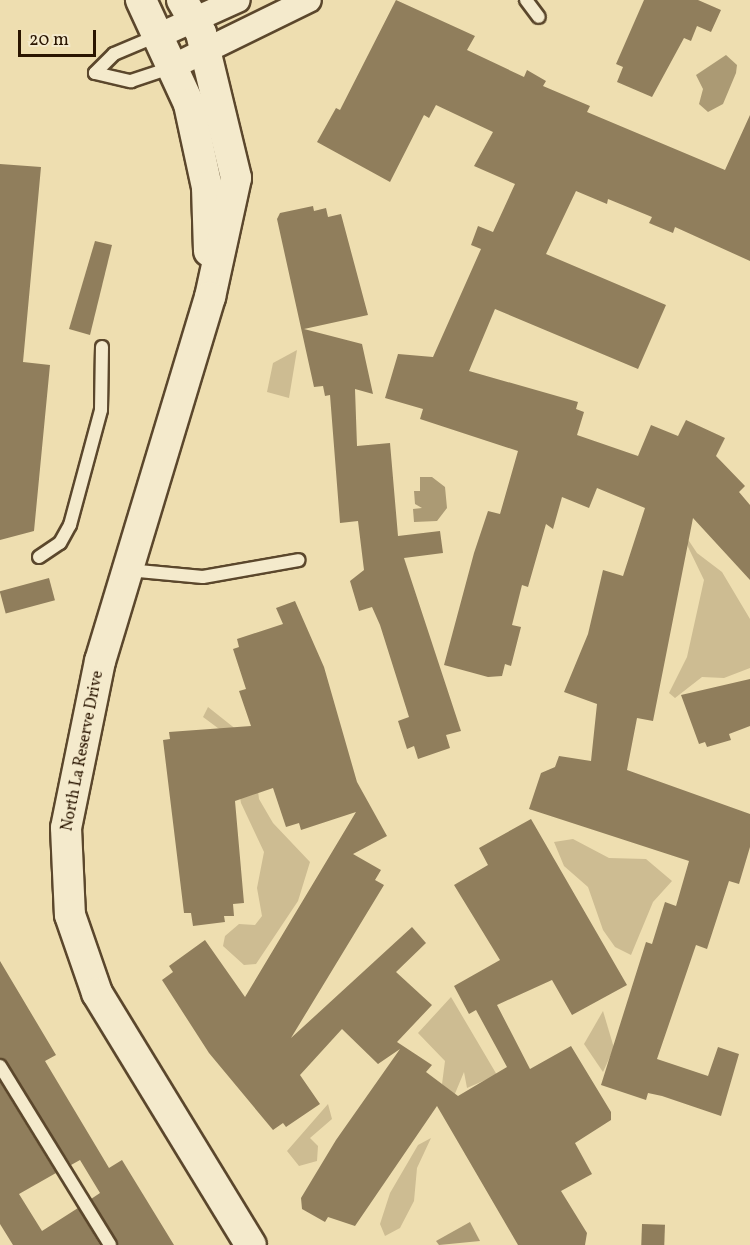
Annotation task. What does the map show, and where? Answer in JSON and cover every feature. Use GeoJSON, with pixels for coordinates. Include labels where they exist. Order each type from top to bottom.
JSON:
{"type":"FeatureCollection","features":[{"type":"Feature","properties":{"kind":"street","name":"North La Reserve Drive"},"geometry":{"type":"LineString","coordinates":[[141,0],[160,35],[189,104],[207,187],[210,297]]}},
{"type":"Feature","properties":{"kind":"street"},"geometry":{"type":"LineString","coordinates":[[160,35],[188,10],[238,0]]}},
{"type":"Feature","properties":{"kind":"street"},"geometry":{"type":"LineString","coordinates":[[174,66],[309,0]]}},
{"type":"Feature","properties":{"kind":"street","name":"North La Reserve Drive"},"geometry":{"type":"LineString","coordinates":[[188,10],[205,51],[236,178],[210,297],[100,661],[66,828],[70,915],[98,993],[251,1245]]}},
{"type":"Feature","properties":{"kind":"lane"},"geometry":{"type":"LineString","coordinates":[[526,0],[539,17]]}},
{"type":"Feature","properties":{"kind":"lane"},"geometry":{"type":"LineString","coordinates":[[160,35],[114,54],[95,73],[131,81],[174,66]]}},
{"type":"Feature","properties":{"kind":"lane"},"geometry":{"type":"LineString","coordinates":[[39,557],[60,543],[70,525],[100,410],[102,347]]}},
{"type":"Feature","properties":{"kind":"lane"},"geometry":{"type":"LineString","coordinates":[[128,570],[203,577],[299,560]]}},
{"type":"Feature","properties":{"kind":"lane"},"geometry":{"type":"LineString","coordinates":[[0,1066],[110,1245]]}},
{"type":"Feature","properties":{"kind":"shaded area"},"geometry":{"type":"Polygon","coordinates":[[[726,55],[737,65],[736,73],[723,104],[708,112],[699,104],[703,89],[696,75],[726,55]]]}},
{"type":"Feature","properties":{"kind":"shaded area"},"geometry":{"type":"Polygon","coordinates":[[[297,350],[289,398],[267,392],[273,363],[297,350]]]}},
{"type":"Feature","properties":{"kind":"shaded area"},"geometry":{"type":"Polygon","coordinates":[[[420,477],[432,477],[445,487],[447,508],[437,521],[414,522],[413,509],[422,508],[415,504],[414,491],[420,491],[420,477]]]}},
{"type":"Feature","properties":{"kind":"shaded area"},"geometry":{"type":"Polygon","coordinates":[[[675,520],[697,553],[722,572],[750,619],[750,668],[724,678],[702,677],[675,698],[669,693],[687,657],[704,580],[675,520]]]}},
{"type":"Feature","properties":{"kind":"shaded area"},"geometry":{"type":"Polygon","coordinates":[[[208,707],[242,734],[255,765],[259,799],[273,823],[310,862],[298,901],[256,964],[244,965],[223,946],[225,936],[239,924],[255,925],[262,916],[257,888],[264,852],[241,803],[230,737],[203,717],[208,707]]]}},
{"type":"Feature","properties":{"kind":"shaded area"},"geometry":{"type":"Polygon","coordinates":[[[573,839],[609,858],[646,859],[672,881],[653,902],[631,955],[615,947],[603,930],[588,887],[564,866],[554,842],[573,839]]]}},
{"type":"Feature","properties":{"kind":"shaded area"},"geometry":{"type":"Polygon","coordinates":[[[451,997],[497,1075],[467,1088],[464,1072],[454,1096],[442,1084],[445,1061],[418,1033],[451,997]]]}},
{"type":"Feature","properties":{"kind":"shaded area"},"geometry":{"type":"Polygon","coordinates":[[[603,1011],[614,1048],[603,1072],[584,1044],[603,1011]]]}},
{"type":"Feature","properties":{"kind":"shaded area"},"geometry":{"type":"Polygon","coordinates":[[[328,1104],[332,1119],[310,1138],[318,1146],[317,1161],[299,1166],[287,1151],[328,1104]]]}},
{"type":"Feature","properties":{"kind":"shaded area"},"geometry":{"type":"Polygon","coordinates":[[[431,1138],[417,1168],[414,1201],[400,1228],[385,1236],[380,1224],[390,1193],[418,1145],[431,1138]]]}},
{"type":"Feature","properties":{"kind":"shaded area"},"geometry":{"type":"Polygon","coordinates":[[[470,1222],[480,1241],[439,1245],[436,1241],[470,1222]]]}},
{"type":"Feature","properties":{"kind":"building"},"geometry":{"type":"Polygon","coordinates":[[[396,0],[475,36],[467,50],[524,77],[527,70],[546,81],[543,86],[590,106],[587,112],[725,170],[750,115],[750,261],[675,227],[673,233],[649,223],[652,217],[608,199],[607,204],[576,191],[546,254],[666,305],[638,369],[495,309],[469,371],[578,402],[576,409],[584,412],[577,435],[638,456],[651,425],[678,436],[686,420],[725,438],[716,456],[745,486],[739,492],[750,505],[750,580],[693,518],[653,721],[637,718],[627,770],[750,814],[750,847],[739,884],[729,881],[707,949],[696,945],[657,1059],[708,1076],[718,1047],[739,1054],[721,1116],[662,1096],[648,1093],[646,1100],[601,1085],[646,942],[652,944],[665,902],[676,906],[689,861],[529,809],[541,773],[555,767],[559,756],[591,761],[597,704],[564,692],[588,634],[603,570],[623,576],[645,508],[597,488],[589,508],[562,497],[553,529],[546,524],[528,587],[522,585],[512,625],[521,627],[511,666],[505,664],[502,676],[488,677],[444,665],[474,553],[488,511],[500,514],[518,451],[420,419],[423,409],[385,398],[398,354],[433,357],[481,249],[471,245],[478,226],[493,232],[515,184],[474,166],[493,132],[436,105],[429,118],[424,115],[390,182],[317,142],[336,108],[340,110],[396,0]]]}},
{"type":"Feature","properties":{"kind":"building"},"geometry":{"type":"Polygon","coordinates":[[[644,0],[698,0],[721,10],[711,32],[697,26],[691,41],[684,38],[652,97],[617,82],[623,67],[616,64],[644,0]]]}},
{"type":"Feature","properties":{"kind":"building"},"geometry":{"type":"Polygon","coordinates":[[[0,164],[41,167],[23,362],[50,365],[34,531],[0,540],[0,164]]]}},
{"type":"Feature","properties":{"kind":"building"},"geometry":{"type":"Polygon","coordinates":[[[313,206],[314,211],[326,208],[328,217],[341,214],[368,315],[304,329],[362,344],[373,394],[355,389],[357,446],[390,443],[398,536],[440,531],[443,553],[404,558],[461,731],[446,735],[450,748],[418,759],[414,746],[407,749],[398,721],[409,717],[380,625],[372,607],[359,611],[350,581],[364,570],[358,521],[340,523],[330,395],[325,396],[323,386],[314,387],[277,219],[280,213],[313,206]]]}},
{"type":"Feature","properties":{"kind":"building"},"geometry":{"type":"Polygon","coordinates":[[[95,241],[112,245],[90,335],[69,329],[95,241]]]}},
{"type":"Feature","properties":{"kind":"building"},"geometry":{"type":"Polygon","coordinates":[[[49,578],[55,600],[6,613],[0,591],[49,578]]]}},
{"type":"Feature","properties":{"kind":"building"},"geometry":{"type":"Polygon","coordinates":[[[295,601],[324,667],[357,782],[387,836],[353,854],[381,870],[375,880],[384,885],[291,1038],[412,927],[426,943],[396,972],[432,1005],[397,1042],[432,1065],[426,1072],[458,1096],[507,1067],[476,1010],[469,1014],[454,986],[500,960],[454,885],[488,865],[479,848],[531,819],[627,985],[572,1015],[552,980],[497,1005],[530,1069],[571,1046],[611,1112],[611,1120],[575,1143],[592,1174],[561,1191],[587,1233],[585,1245],[518,1245],[437,1106],[355,1226],[328,1217],[325,1222],[302,1209],[301,1198],[336,1140],[400,1049],[378,1064],[342,1029],[300,1075],[320,1104],[286,1127],[283,1123],[273,1130],[209,1053],[162,980],[173,972],[169,966],[205,940],[245,997],[356,812],[301,830],[299,823],[286,827],[273,788],[235,801],[244,903],[233,904],[234,916],[224,916],[225,922],[193,926],[191,913],[184,913],[163,740],[170,739],[169,732],[251,726],[239,691],[246,689],[233,649],[239,647],[237,639],[283,624],[276,608],[295,601]]]}},
{"type":"Feature","properties":{"kind":"building"},"geometry":{"type":"Polygon","coordinates":[[[750,679],[750,726],[729,734],[731,740],[707,747],[705,742],[699,744],[681,695],[750,679]]]}},
{"type":"Feature","properties":{"kind":"building"},"geometry":{"type":"Polygon","coordinates":[[[0,961],[56,1055],[45,1061],[109,1168],[122,1160],[174,1245],[118,1245],[91,1199],[100,1193],[80,1160],[71,1165],[0,1058],[0,961]]]}},
{"type":"Feature","properties":{"kind":"building"},"geometry":{"type":"Polygon","coordinates":[[[0,1082],[56,1173],[19,1194],[42,1231],[78,1208],[100,1245],[13,1245],[0,1224],[0,1082]]]}},
{"type":"Feature","properties":{"kind":"building"},"geometry":{"type":"Polygon","coordinates":[[[642,1224],[665,1225],[664,1245],[641,1245],[642,1224]]]}}]}
